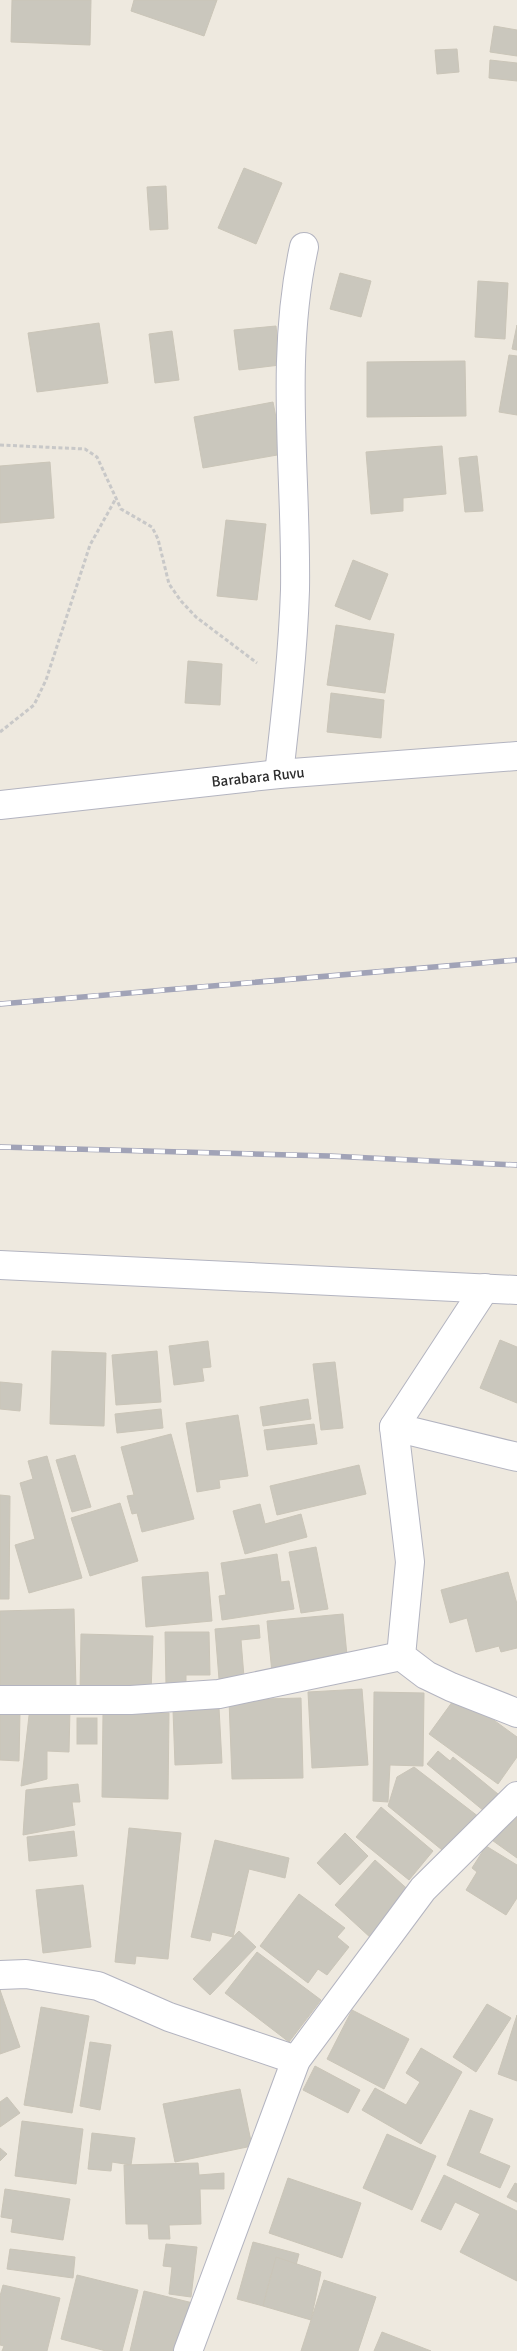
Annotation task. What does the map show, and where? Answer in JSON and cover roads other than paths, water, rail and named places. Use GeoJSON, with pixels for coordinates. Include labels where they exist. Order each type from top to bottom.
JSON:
{"type":"FeatureCollection","features":[{"type":"Feature","properties":{"kind":"street"},"geometry":{"type":"LineString","coordinates":[[279,774],[295,590],[290,358],[300,266],[304,247]]}},
{"type":"Feature","properties":{"kind":"street","name":"Barabara Ruvu"},"geometry":{"type":"LineString","coordinates":[[0,806],[279,774],[517,756]]}},
{"type":"Feature","properties":{"kind":"street"},"geometry":{"type":"LineString","coordinates":[[0,1265],[517,1290]]}},
{"type":"Feature","properties":{"kind":"street"},"geometry":{"type":"LineString","coordinates":[[401,1656],[410,1562],[394,1427],[485,1288]]}},
{"type":"Feature","properties":{"kind":"street"},"geometry":{"type":"LineString","coordinates":[[394,1427],[517,1457]]}},
{"type":"Feature","properties":{"kind":"street"},"geometry":{"type":"LineString","coordinates":[[0,1700],[131,1700],[219,1694],[401,1656],[426,1675],[517,1713]]}},
{"type":"Feature","properties":{"kind":"street"},"geometry":{"type":"LineString","coordinates":[[188,2351],[296,2060],[423,1889],[517,1796]]}},
{"type":"Feature","properties":{"kind":"street"},"geometry":{"type":"LineString","coordinates":[[0,1975],[26,1974],[98,1986],[169,2017],[296,2060]]}},
{"type":"Feature","properties":{"kind":"railway"},"geometry":{"type":"LineString","coordinates":[[0,1004],[517,960]]}},
{"type":"Feature","properties":{"kind":"railway"},"geometry":{"type":"LineString","coordinates":[[0,1147],[329,1156],[517,1165]]}}]}
